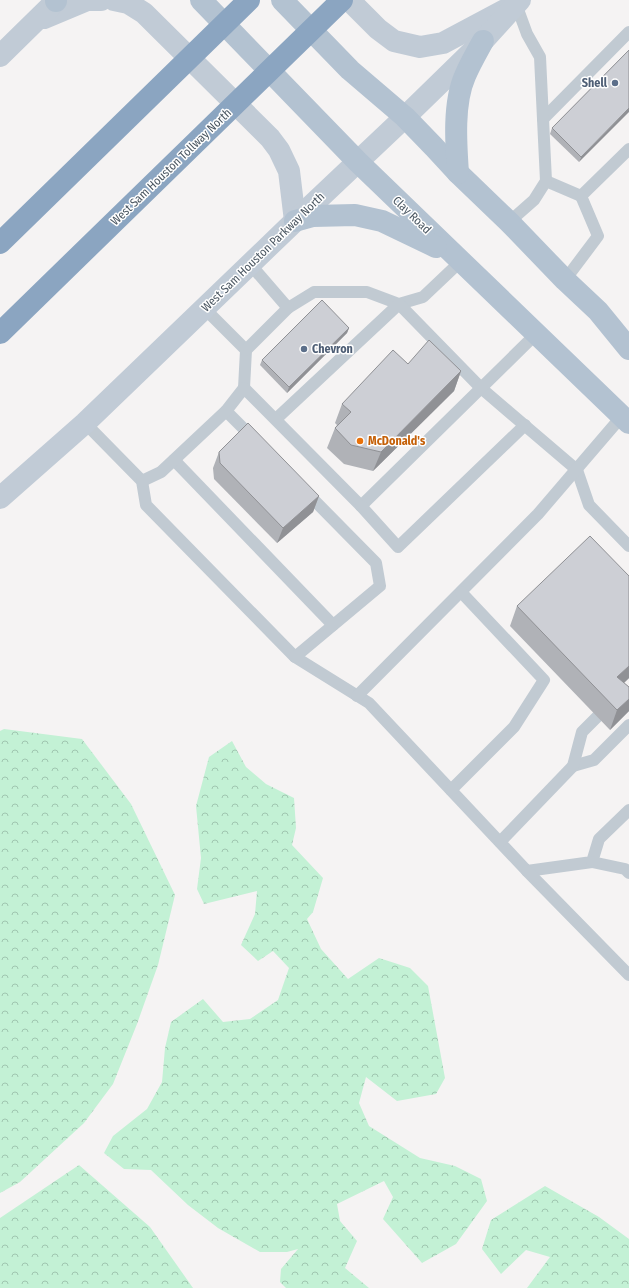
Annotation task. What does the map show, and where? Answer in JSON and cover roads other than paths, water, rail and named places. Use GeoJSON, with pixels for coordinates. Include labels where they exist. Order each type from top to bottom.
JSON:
{"type":"FeatureCollection","features":[{"type":"Feature","properties":{"kind":"highway"},"geometry":{"type":"LineString","coordinates":[[0,243],[249,0]]}},
{"type":"Feature","properties":{"kind":"highway","name":"West Sam Houston Tollway North"},"geometry":{"type":"LineString","coordinates":[[0,333],[342,0]]}},
{"type":"Feature","properties":{"kind":"main road"},"geometry":{"type":"LineString","coordinates":[[0,56],[36,22],[56,0]]}},
{"type":"Feature","properties":{"kind":"main road"},"geometry":{"type":"LineString","coordinates":[[36,22],[87,0],[101,0]]}},
{"type":"Feature","properties":{"kind":"main road"},"geometry":{"type":"LineString","coordinates":[[114,0],[128,3],[144,13],[270,138],[279,150],[289,171],[295,221],[313,216],[355,215],[382,221],[458,259]]}},
{"type":"Feature","properties":{"kind":"main road","name":"Clay Road"},"geometry":{"type":"LineString","coordinates":[[201,0],[358,162],[536,334],[627,417]]}},
{"type":"Feature","properties":{"kind":"main road"},"geometry":{"type":"LineString","coordinates":[[282,0],[350,70],[405,117],[458,173],[598,311],[629,349]]}},
{"type":"Feature","properties":{"kind":"main road"},"geometry":{"type":"LineString","coordinates":[[349,0],[378,29],[394,41],[420,47],[443,43],[518,2]]}},
{"type":"Feature","properties":{"kind":"main road","name":"West Sam Houston Parkway North"},"geometry":{"type":"LineString","coordinates":[[0,498],[85,423],[405,117],[484,40],[518,2]]}},
{"type":"Feature","properties":{"kind":"main road"},"geometry":{"type":"LineString","coordinates":[[458,173],[456,144],[458,103],[464,77],[484,40]]}},
{"type":"Feature","properties":{"kind":"lane"},"geometry":{"type":"LineString","coordinates":[[509,222],[534,200],[546,181],[540,57],[527,34],[518,2]]}},
{"type":"Feature","properties":{"kind":"lane"},"geometry":{"type":"LineString","coordinates":[[543,119],[629,32]]}},
{"type":"Feature","properties":{"kind":"lane"},"geometry":{"type":"LineString","coordinates":[[581,196],[629,149]]}},
{"type":"Feature","properties":{"kind":"lane"},"geometry":{"type":"LineString","coordinates":[[546,181],[581,196],[598,236],[565,280]]}},
{"type":"Feature","properties":{"kind":"lane"},"geometry":{"type":"LineString","coordinates":[[276,419],[399,304],[423,297],[458,259]]}},
{"type":"Feature","properties":{"kind":"lane"},"geometry":{"type":"LineString","coordinates":[[250,264],[288,308]]}},
{"type":"Feature","properties":{"kind":"lane"},"geometry":{"type":"LineString","coordinates":[[142,481],[161,472],[226,411],[244,388],[246,350],[288,308],[314,292],[367,292],[399,304],[481,388],[577,470],[589,505],[629,546]]}},
{"type":"Feature","properties":{"kind":"lane"},"geometry":{"type":"LineString","coordinates":[[204,308],[246,350]]}},
{"type":"Feature","properties":{"kind":"lane"},"geometry":{"type":"LineString","coordinates":[[361,506],[536,334]]}},
{"type":"Feature","properties":{"kind":"lane"},"geometry":{"type":"LineString","coordinates":[[244,388],[361,506],[398,547],[525,425]]}},
{"type":"Feature","properties":{"kind":"lane"},"geometry":{"type":"LineString","coordinates":[[226,411],[260,445]]}},
{"type":"Feature","properties":{"kind":"lane"},"geometry":{"type":"LineString","coordinates":[[357,696],[538,514],[627,417]]}},
{"type":"Feature","properties":{"kind":"lane"},"geometry":{"type":"LineString","coordinates":[[85,423],[142,481],[146,505],[295,657],[369,704],[527,871],[629,975]]}},
{"type":"Feature","properties":{"kind":"lane"},"geometry":{"type":"LineString","coordinates":[[174,460],[333,625]]}},
{"type":"Feature","properties":{"kind":"lane"},"geometry":{"type":"LineString","coordinates":[[295,657],[380,586],[376,564],[299,484]]}},
{"type":"Feature","properties":{"kind":"lane"},"geometry":{"type":"LineString","coordinates":[[451,790],[514,727],[544,680],[461,592]]}},
{"type":"Feature","properties":{"kind":"lane"},"geometry":{"type":"LineString","coordinates":[[500,842],[573,766],[582,732],[597,717]]}},
{"type":"Feature","properties":{"kind":"lane"},"geometry":{"type":"LineString","coordinates":[[573,766],[594,760],[629,725]]}},
{"type":"Feature","properties":{"kind":"lane"},"geometry":{"type":"LineString","coordinates":[[592,862],[599,839],[629,810]]}},
{"type":"Feature","properties":{"kind":"lane"},"geometry":{"type":"LineString","coordinates":[[527,871],[592,862],[625,869],[629,873]]}},
{"type":"Feature","properties":{"kind":"place","name":"Shell"},"geometry":{"type":"Point","coordinates":[615,83]}},
{"type":"Feature","properties":{"kind":"place","name":"Chevron"},"geometry":{"type":"Point","coordinates":[304,349]}},
{"type":"Feature","properties":{"kind":"place","name":"McDonald's"},"geometry":{"type":"Point","coordinates":[360,441]}}]}
